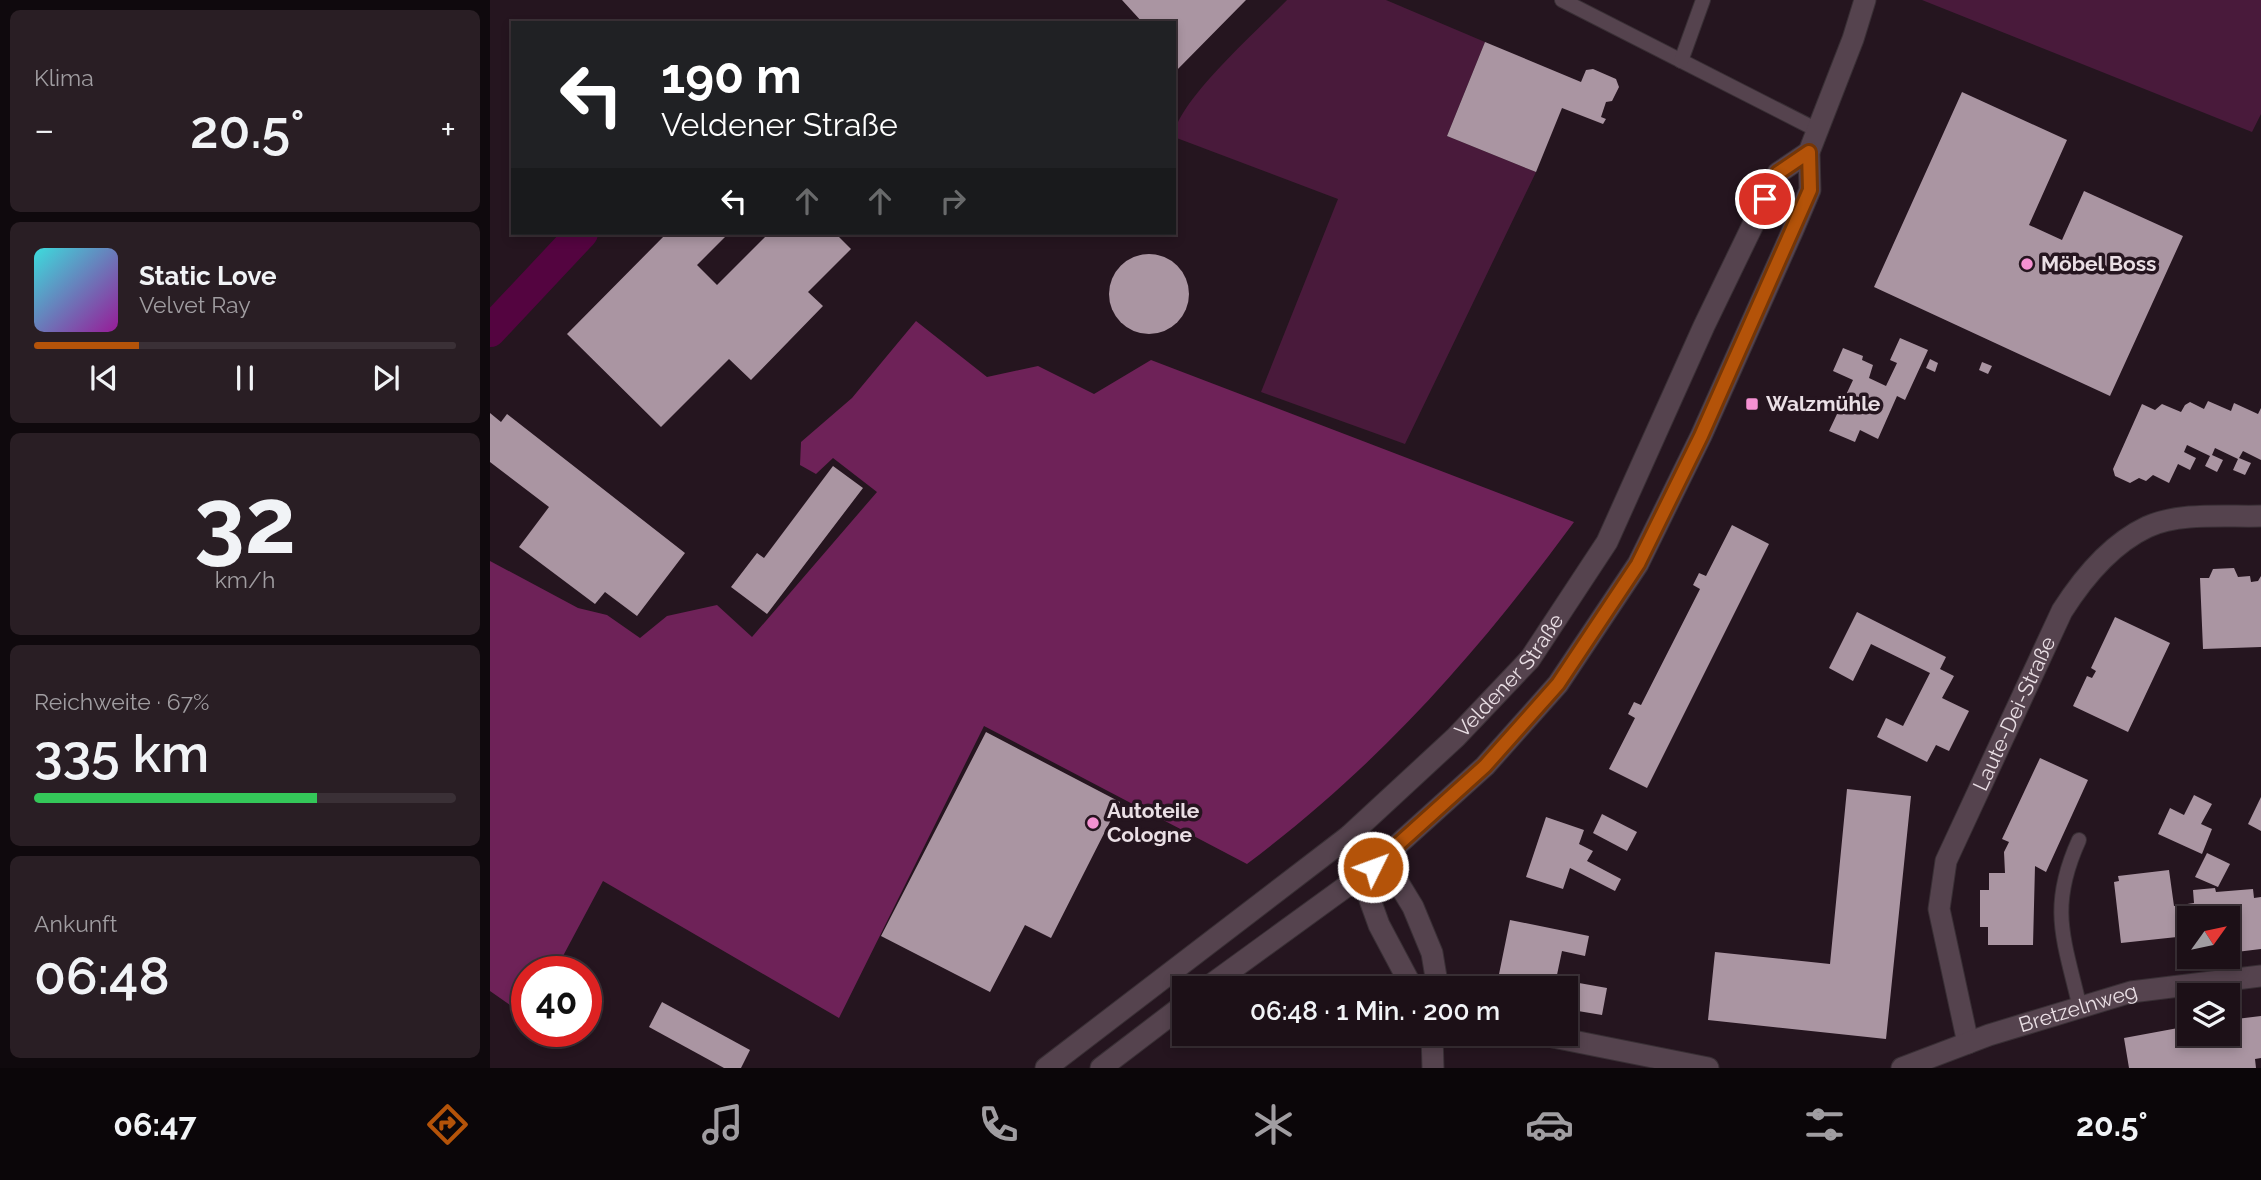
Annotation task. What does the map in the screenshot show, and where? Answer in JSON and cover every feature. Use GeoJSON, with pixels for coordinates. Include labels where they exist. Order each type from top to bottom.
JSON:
{"type":"FeatureCollection","features":[{"type":"Feature","properties":{"kind":"street","name":"Veldener Straße"},"geometry":{"type":"LineString","coordinates":[[1223,976],[1373,867],[1485,766],[1558,684],[1638,564],[1701,436],[1810,190],[1809,152],[1819,131],[1865,0]]}},
{"type":"Feature","properties":{"kind":"street","name":"Veldener Straße"},"geometry":{"type":"LineString","coordinates":[[1046,1068],[1349,836],[1456,737],[1530,659],[1607,542],[1704,326],[1778,173],[1809,152]]}},
{"type":"Feature","properties":{"kind":"street","name":"Laute-Dei-Straße"},"geometry":{"type":"LineString","coordinates":[[1968,1043],[1939,909],[1946,861],[2062,611],[2080,582],[2113,550],[2148,526],[2179,519],[2261,516]]}},
{"type":"Feature","properties":{"kind":"street"},"geometry":{"type":"LineString","coordinates":[[1349,836],[1373,867],[1399,884],[1433,953],[1436,976]]}},
{"type":"Feature","properties":{"kind":"street"},"geometry":{"type":"LineString","coordinates":[[1373,867],[1370,901],[1379,925],[1406,976]]}},
{"type":"Feature","properties":{"kind":"street","name":"Bretzelnweg"},"geometry":{"type":"LineString","coordinates":[[1902,1068],[1968,1043],[2131,992],[2261,976]]}},
{"type":"Feature","properties":{"kind":"street"},"geometry":{"type":"LineString","coordinates":[[1101,1068],[1172,1014]]}},
{"type":"Feature","properties":{"kind":"street"},"geometry":{"type":"LineString","coordinates":[[1578,1042],[1709,1068]]}},
{"type":"Feature","properties":{"kind":"street"},"geometry":{"type":"LineString","coordinates":[[1432,1046],[1433,1068]]}},
{"type":"Feature","properties":{"kind":"lane"},"geometry":{"type":"LineString","coordinates":[[1562,0],[1819,131]]}},
{"type":"Feature","properties":{"kind":"lane"},"geometry":{"type":"LineString","coordinates":[[1681,61],[1703,0]]}},
{"type":"Feature","properties":{"kind":"lane"},"geometry":{"type":"LineString","coordinates":[[2079,840],[2065,871],[2060,897],[2063,933],[2080,1008]]}},
{"type":"Feature","properties":{"kind":"shaded area"},"geometry":{"type":"Polygon","coordinates":[[[1287,0],[1386,0],[1485,42],[1447,136],[1536,172],[1405,444],[1261,392],[1338,199],[1176,138],[1178,123],[1188,105],[1240,46],[1287,0]]]}},
{"type":"Feature","properties":{"kind":"shaded area"},"geometry":{"type":"Polygon","coordinates":[[[1922,0],[2261,0],[2261,114],[2252,132],[1922,0]]]}},
{"type":"Feature","properties":{"kind":"shaded area"},"geometry":{"type":"Polygon","coordinates":[[[916,321],[987,377],[1038,366],[1094,394],[1151,360],[1574,522],[1500,617],[1424,705],[1340,787],[1247,864],[984,726],[839,1018],[603,881],[563,956],[511,956],[511,1006],[490,991],[490,561],[578,608],[607,615],[640,638],[667,616],[717,605],[752,637],[877,492],[833,458],[816,474],[800,465],[801,442],[852,398],[916,321]]]}},
{"type":"Feature","properties":{"kind":"building"},"geometry":{"type":"Polygon","coordinates":[[[1122,0],[1246,0],[1176,71],[1176,21],[1141,21],[1122,0]]]}},
{"type":"Feature","properties":{"kind":"building"},"geometry":{"type":"Polygon","coordinates":[[[1485,42],[1581,82],[1586,70],[1593,69],[1616,79],[1619,87],[1612,101],[1606,102],[1601,117],[1606,119],[1603,124],[1562,108],[1536,172],[1447,136],[1485,42]]]}},
{"type":"Feature","properties":{"kind":"building","name":"Möbel Boss"},"geometry":{"type":"Polygon","coordinates":[[[1962,92],[2067,140],[2029,225],[2062,240],[2084,191],[2183,236],[2110,396],[1874,287],[1962,92]]]}},
{"type":"Feature","properties":{"kind":"building"},"geometry":{"type":"Polygon","coordinates":[[[665,235],[727,235],[697,265],[717,285],[767,235],[837,235],[851,249],[808,292],[823,306],[751,380],[729,359],[661,427],[567,334],[665,235]]]}},
{"type":"Feature","properties":{"kind":"building"},"geometry":{"type":"Polygon","coordinates":[[[1149,254],[1164,257],[1177,266],[1186,279],[1189,294],[1186,309],[1177,322],[1164,331],[1149,334],[1134,331],[1121,322],[1112,309],[1109,294],[1112,279],[1121,266],[1134,257],[1149,254]]]}},
{"type":"Feature","properties":{"kind":"building"},"geometry":{"type":"Polygon","coordinates":[[[1900,338],[1928,350],[1905,400],[1897,396],[1878,439],[1860,430],[1855,442],[1829,431],[1853,380],[1833,371],[1843,348],[1863,356],[1862,360],[1873,365],[1869,378],[1886,386],[1897,363],[1890,360],[1900,338]]]}},
{"type":"Feature","properties":{"kind":"building"},"geometry":{"type":"Polygon","coordinates":[[[1930,359],[1938,363],[1935,372],[1926,368],[1930,359]]]}},
{"type":"Feature","properties":{"kind":"building"},"geometry":{"type":"Polygon","coordinates":[[[1982,362],[1992,366],[1988,374],[1979,370],[1982,362]]]}},
{"type":"Feature","properties":{"kind":"building"},"geometry":{"type":"Polygon","coordinates":[[[2208,401],[2231,411],[2234,403],[2258,414],[2261,408],[2261,460],[2243,451],[2239,458],[2251,463],[2245,475],[2233,470],[2238,459],[2215,448],[2212,455],[2223,460],[2217,472],[2205,466],[2210,456],[2187,445],[2184,452],[2196,458],[2190,470],[2178,464],[2169,483],[2153,475],[2146,481],[2139,478],[2130,483],[2115,476],[2113,469],[2142,404],[2155,410],[2162,404],[2181,412],[2190,402],[2204,409],[2208,401]]]}},
{"type":"Feature","properties":{"kind":"building"},"geometry":{"type":"Polygon","coordinates":[[[490,413],[501,422],[507,414],[685,553],[637,616],[605,592],[595,604],[519,547],[549,507],[490,462],[490,413]]]}},
{"type":"Feature","properties":{"kind":"building"},"geometry":{"type":"Polygon","coordinates":[[[833,466],[863,488],[767,614],[731,587],[757,553],[764,558],[833,466]]]}},
{"type":"Feature","properties":{"kind":"building"},"geometry":{"type":"Polygon","coordinates":[[[1732,525],[1769,544],[1647,788],[1609,769],[1635,718],[1628,714],[1634,702],[1641,705],[1700,589],[1693,585],[1699,573],[1706,576],[1732,525]]]}},
{"type":"Feature","properties":{"kind":"building"},"geometry":{"type":"Polygon","coordinates":[[[2234,568],[2238,577],[2250,576],[2251,582],[2258,581],[2261,576],[2261,647],[2203,649],[2200,578],[2209,578],[2213,569],[2234,568]]]}},
{"type":"Feature","properties":{"kind":"building"},"geometry":{"type":"Polygon","coordinates":[[[1857,612],[1946,657],[1940,669],[1954,676],[1942,698],[1969,711],[1949,751],[1936,745],[1927,762],[1877,737],[1886,718],[1903,726],[1930,673],[1871,644],[1853,681],[1829,668],[1857,612]]]}},
{"type":"Feature","properties":{"kind":"building"},"geometry":{"type":"Polygon","coordinates":[[[2115,617],[2170,643],[2128,732],[2073,706],[2087,676],[2092,678],[2096,671],[2091,668],[2115,617]]]}},
{"type":"Feature","properties":{"kind":"building"},"geometry":{"type":"Polygon","coordinates":[[[986,732],[1120,802],[1051,938],[1025,925],[990,992],[881,936],[986,732]]]}},
{"type":"Feature","properties":{"kind":"building"},"geometry":{"type":"Polygon","coordinates":[[[2040,758],[2088,780],[2046,872],[2035,866],[2033,945],[1988,945],[1988,927],[1980,927],[1980,890],[1989,890],[1989,873],[2005,873],[2004,852],[2009,842],[2002,839],[2040,758]]]}},
{"type":"Feature","properties":{"kind":"building"},"geometry":{"type":"Polygon","coordinates":[[[1847,789],[1911,796],[1886,1039],[1708,1020],[1715,952],[1830,964],[1847,789]]]}},
{"type":"Feature","properties":{"kind":"building"},"geometry":{"type":"Polygon","coordinates":[[[2194,795],[2212,804],[2201,824],[2212,829],[2202,854],[2158,834],[2170,808],[2184,815],[2194,795]]]}},
{"type":"Feature","properties":{"kind":"building"},"geometry":{"type":"Polygon","coordinates":[[[2261,797],[2261,831],[2248,824],[2261,797]]]}},
{"type":"Feature","properties":{"kind":"building"},"geometry":{"type":"Polygon","coordinates":[[[1602,814],[1637,832],[1627,851],[1593,833],[1602,814]]]}},
{"type":"Feature","properties":{"kind":"building"},"geometry":{"type":"Polygon","coordinates":[[[1546,817],[1584,830],[1579,844],[1593,851],[1587,861],[1621,879],[1615,891],[1570,868],[1563,889],[1526,877],[1546,817]]]}},
{"type":"Feature","properties":{"kind":"building"},"geometry":{"type":"Polygon","coordinates":[[[2207,853],[2230,864],[2218,887],[2195,877],[2207,853]]]}},
{"type":"Feature","properties":{"kind":"building"},"geometry":{"type":"Polygon","coordinates":[[[2169,870],[2174,906],[2194,903],[2193,890],[2215,888],[2216,892],[2253,889],[2254,898],[2261,897],[2261,949],[2240,952],[2240,906],[2177,906],[2177,937],[2121,943],[2114,882],[2119,881],[2118,876],[2169,870]]]}},
{"type":"Feature","properties":{"kind":"building"},"geometry":{"type":"Polygon","coordinates":[[[1510,920],[1589,936],[1585,956],[1562,951],[1557,976],[1499,976],[1510,920]]]}},
{"type":"Feature","properties":{"kind":"building"},"geometry":{"type":"Polygon","coordinates":[[[1579,983],[1607,988],[1602,1015],[1578,1011],[1579,983]]]}},
{"type":"Feature","properties":{"kind":"building"},"geometry":{"type":"Polygon","coordinates":[[[662,1002],[750,1050],[741,1068],[724,1068],[649,1027],[662,1002]]]}},
{"type":"Feature","properties":{"kind":"building"},"geometry":{"type":"Polygon","coordinates":[[[2261,1016],[2261,1058],[2255,1059],[2256,1068],[2129,1068],[2124,1038],[2177,1028],[2177,1046],[2240,1046],[2240,1019],[2261,1016]]]}},
{"type":"Feature","properties":{"kind":"waterway"},"geometry":{"type":"LineString","coordinates":[[490,331],[580,235]]}},
{"type":"Feature","properties":{"kind":"place","name":"Möbel Boss"},"geometry":{"type":"Point","coordinates":[2027,264]}},
{"type":"Feature","properties":{"kind":"place","name":"Walzmühle"},"geometry":{"type":"Point","coordinates":[1752,404]}},
{"type":"Feature","properties":{"kind":"place","name":"Autoteile Cologne"},"geometry":{"type":"Point","coordinates":[1093,823]}},
{"type":"Feature","properties":{"kind":"route"},"geometry":{"type":"LineString","coordinates":[[1373,867],[1485,766],[1558,684],[1638,564],[1701,436],[1810,190],[1809,152],[1778,173],[1765,199]]}}]}
